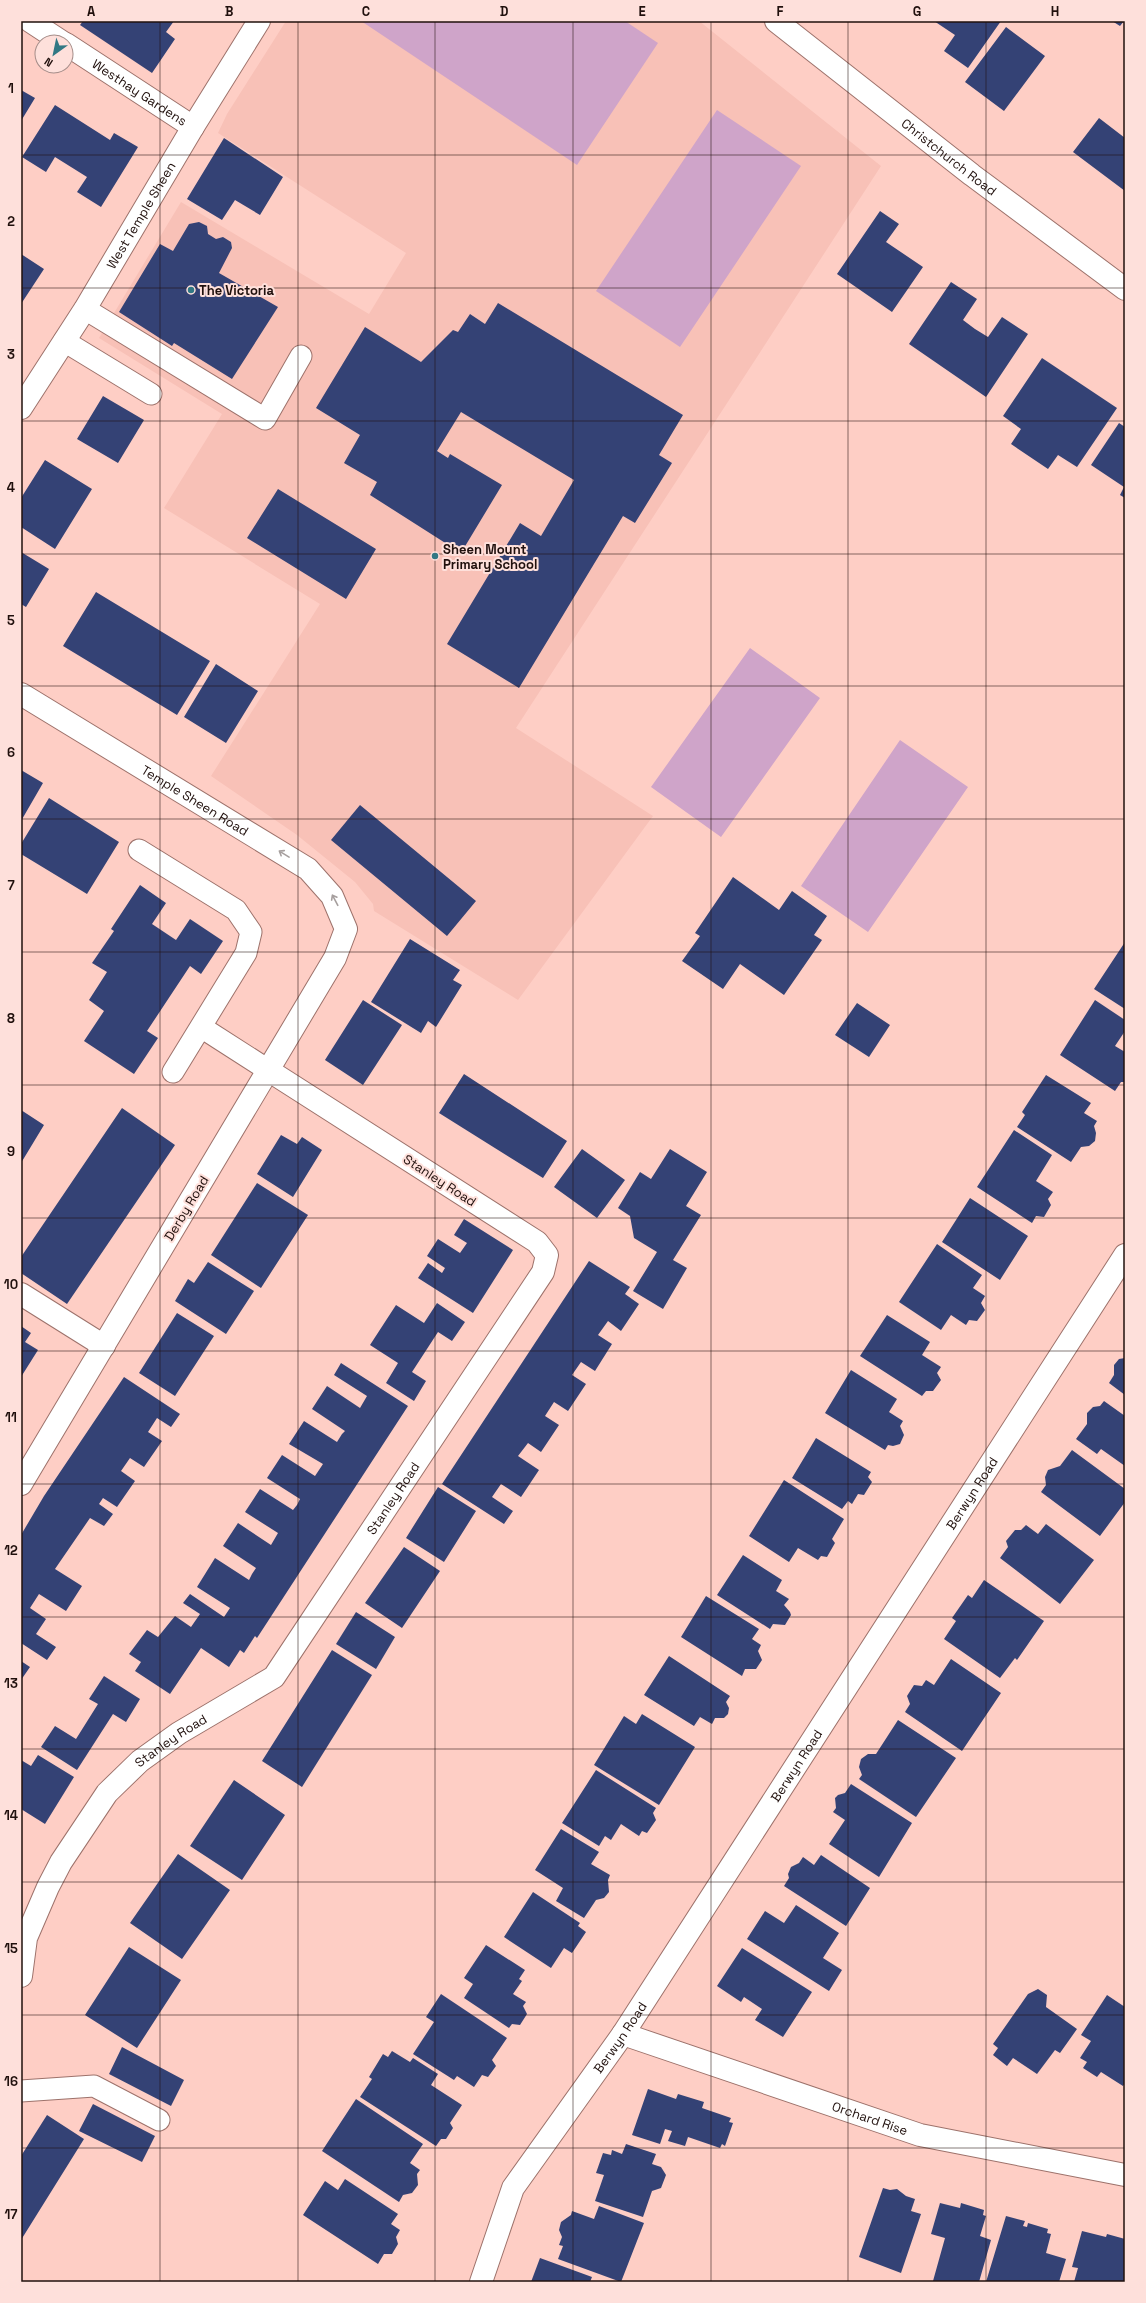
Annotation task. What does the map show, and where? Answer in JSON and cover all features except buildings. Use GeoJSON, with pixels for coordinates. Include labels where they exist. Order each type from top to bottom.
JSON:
{"type":"FeatureCollection","features":[{"type":"Feature","properties":{"kind":"street"},"geometry":{"type":"LineString","coordinates":[[30,21],[50,34]]}},
{"type":"Feature","properties":{"kind":"street","name":"West Temple Sheen"},"geometry":{"type":"LineString","coordinates":[[21,408],[85,309],[193,127],[259,21]]}},
{"type":"Feature","properties":{"kind":"street","name":"Christchurch Road"},"geometry":{"type":"LineString","coordinates":[[776,21],[972,175],[1125,289]]}},
{"type":"Feature","properties":{"kind":"street","name":"Westhay Gardens"},"geometry":{"type":"LineString","coordinates":[[74,49],[193,127]]}},
{"type":"Feature","properties":{"kind":"street","name":"Temple Sheen Road"},"geometry":{"type":"LineString","coordinates":[[21,694],[308,869],[332,896],[346,929]]}},
{"type":"Feature","properties":{"kind":"street","name":"Derby Road"},"geometry":{"type":"LineString","coordinates":[[21,1484],[335,958],[346,929]]}},
{"type":"Feature","properties":{"kind":"street","name":"Stanley Road"},"geometry":{"type":"LineString","coordinates":[[21,1976],[26,1938],[48,1887],[61,1862],[107,1793],[140,1761],[179,1733],[274,1677],[542,1272],[547,1255],[537,1242],[268,1070]]}},
{"type":"Feature","properties":{"kind":"street","name":"Berwyn Road"},"geometry":{"type":"LineString","coordinates":[[481,2282],[512,2188],[623,2034],[1125,1255]]}},
{"type":"Feature","properties":{"kind":"street"},"geometry":{"type":"LineString","coordinates":[[21,1294],[104,1346]]}},
{"type":"Feature","properties":{"kind":"street","name":"Orchard Rise"},"geometry":{"type":"LineString","coordinates":[[623,2034],[920,2135],[1125,2175]]}},
{"type":"Feature","properties":{"kind":"lane"},"geometry":{"type":"LineString","coordinates":[[85,309],[265,419],[301,356]]}},
{"type":"Feature","properties":{"kind":"lane"},"geometry":{"type":"LineString","coordinates":[[64,341],[151,394]]}},
{"type":"Feature","properties":{"kind":"lane"},"geometry":{"type":"LineString","coordinates":[[139,850],[236,910],[251,932],[246,953],[173,1072]]}},
{"type":"Feature","properties":{"kind":"lane"},"geometry":{"type":"LineString","coordinates":[[200,1027],[268,1070]]}},
{"type":"Feature","properties":{"kind":"lane"},"geometry":{"type":"LineString","coordinates":[[21,2091],[94,2086],[159,2120]]}},
{"type":"Feature","properties":{"kind":"shaded area","name":"Sheen Mount Primary School"},"geometry":{"type":"Polygon","coordinates":[[[286,21],[699,21],[881,166],[516,728],[653,816],[518,1000],[374,911],[373,904],[355,882],[297,835],[211,776],[320,604],[164,508],[222,414],[99,338],[181,202],[369,314],[406,253],[218,133],[227,114],[286,21]]]}},
{"type":"Feature","properties":{"kind":"shaded area"},"geometry":{"type":"Polygon","coordinates":[[[361,21],[625,21],[658,43],[577,165],[361,21]]]}},
{"type":"Feature","properties":{"kind":"shaded area"},"geometry":{"type":"Polygon","coordinates":[[[717,110],[801,166],[680,347],[596,291],[717,110]]]}},
{"type":"Feature","properties":{"kind":"shaded area"},"geometry":{"type":"Polygon","coordinates":[[[750,648],[820,698],[721,837],[651,787],[750,648]]]}},
{"type":"Feature","properties":{"kind":"shaded area"},"geometry":{"type":"Polygon","coordinates":[[[900,740],[968,787],[868,932],[801,886],[900,740]]]}},
{"type":"Feature","properties":{"kind":"place","name":"The Victoria"},"geometry":{"type":"Point","coordinates":[191,290]}},
{"type":"Feature","properties":{"kind":"place","name":"Sheen Mount Primary School"},"geometry":{"type":"Point","coordinates":[435,556]}}]}
